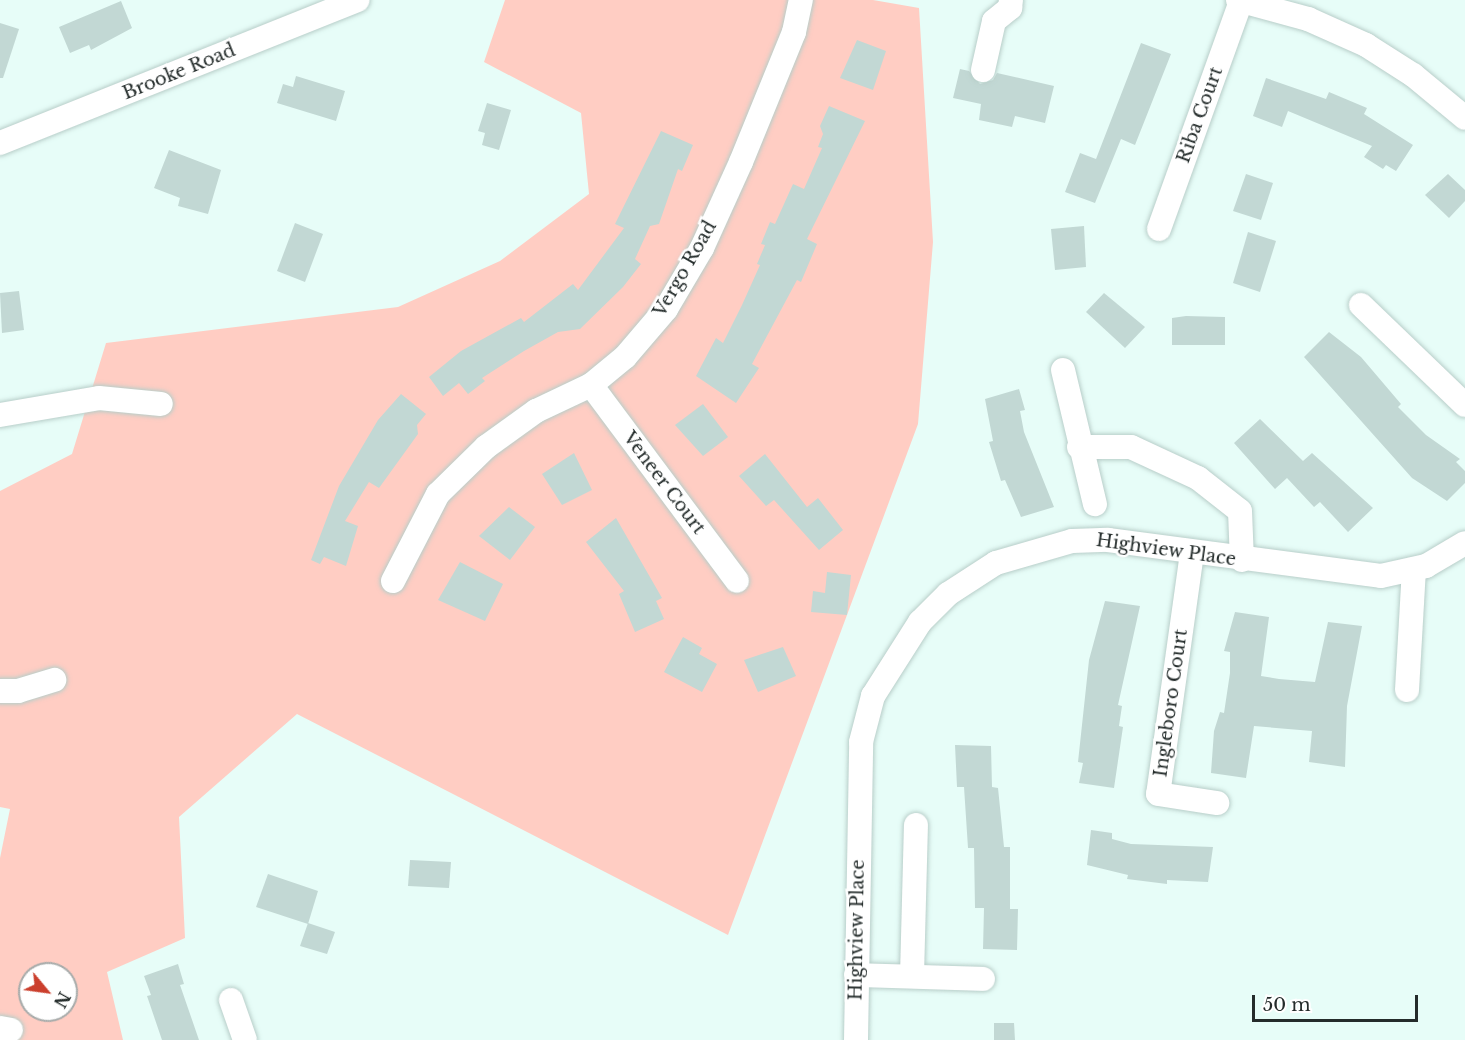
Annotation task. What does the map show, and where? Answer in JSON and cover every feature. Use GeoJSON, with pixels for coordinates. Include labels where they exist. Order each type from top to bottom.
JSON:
{"type":"FeatureCollection","features":[{"type":"Feature","properties":{"kind":"street","name":"Brooke Road"},"geometry":{"type":"LineString","coordinates":[[0,143],[357,0]]}},
{"type":"Feature","properties":{"kind":"street","name":"Vergo Road"},"geometry":{"type":"LineString","coordinates":[[393,581],[413,537],[446,486],[486,447],[536,411],[591,385],[625,357],[666,309],[702,248],[780,71],[801,0]]}},
{"type":"Feature","properties":{"kind":"street"},"geometry":{"type":"LineString","coordinates":[[983,70],[994,21],[1010,8],[1011,0]]}},
{"type":"Feature","properties":{"kind":"street"},"geometry":{"type":"LineString","coordinates":[[1239,0],[1308,19],[1366,45],[1413,75],[1465,118]]}},
{"type":"Feature","properties":{"kind":"street","name":"Riba Court"},"geometry":{"type":"LineString","coordinates":[[1160,229],[1239,0]]}},
{"type":"Feature","properties":{"kind":"street"},"geometry":{"type":"LineString","coordinates":[[1361,305],[1465,405]]}},
{"type":"Feature","properties":{"kind":"street"},"geometry":{"type":"LineString","coordinates":[[1064,370],[1079,447],[1095,504]]}},
{"type":"Feature","properties":{"kind":"street","name":"Veneer Court"},"geometry":{"type":"LineString","coordinates":[[591,385],[737,581]]}},
{"type":"Feature","properties":{"kind":"street"},"geometry":{"type":"LineString","coordinates":[[0,415],[99,398],[161,404]]}},
{"type":"Feature","properties":{"kind":"street"},"geometry":{"type":"LineString","coordinates":[[1079,447],[1131,447],[1215,489],[1231,501],[1243,518],[1242,560]]}},
{"type":"Feature","properties":{"kind":"street","name":"Highview Place"},"geometry":{"type":"LineString","coordinates":[[856,1040],[861,742],[873,696],[920,622],[973,576],[1047,544],[1093,539],[1242,560],[1381,576],[1414,569],[1465,543]]}},
{"type":"Feature","properties":{"kind":"street","name":"Ingleboro Court"},"geometry":{"type":"LineString","coordinates":[[1192,553],[1158,794],[1217,803]]}},
{"type":"Feature","properties":{"kind":"street"},"geometry":{"type":"LineString","coordinates":[[1407,690],[1414,569]]}},
{"type":"Feature","properties":{"kind":"street"},"geometry":{"type":"LineString","coordinates":[[0,691],[18,692],[54,680]]}},
{"type":"Feature","properties":{"kind":"street"},"geometry":{"type":"LineString","coordinates":[[912,976],[916,825]]}},
{"type":"Feature","properties":{"kind":"street"},"geometry":{"type":"LineString","coordinates":[[856,975],[983,979]]}},
{"type":"Feature","properties":{"kind":"street"},"geometry":{"type":"LineString","coordinates":[[231,1000],[245,1040]]}},
{"type":"Feature","properties":{"kind":"shaded area"},"geometry":{"type":"Polygon","coordinates":[[[505,0],[873,0],[919,8],[933,242],[918,424],[728,935],[297,714],[179,817],[185,938],[107,972],[123,1040],[12,1040],[0,1030],[0,858],[10,809],[0,807],[0,491],[72,454],[106,343],[398,307],[500,261],[589,194],[581,113],[484,62],[505,0]]]}},
{"type":"Feature","properties":{"kind":"building"},"geometry":{"type":"Polygon","coordinates":[[[121,1],[132,28],[91,50],[89,45],[70,53],[59,27],[121,1]]]}},
{"type":"Feature","properties":{"kind":"building"},"geometry":{"type":"Polygon","coordinates":[[[0,23],[19,29],[3,78],[0,78],[0,23]]]}},
{"type":"Feature","properties":{"kind":"building"},"geometry":{"type":"Polygon","coordinates":[[[857,40],[886,51],[873,90],[840,78],[857,40]]]}},
{"type":"Feature","properties":{"kind":"building"},"geometry":{"type":"Polygon","coordinates":[[[1141,43],[1171,54],[1135,145],[1121,139],[1095,203],[1065,192],[1080,153],[1096,159],[1141,43]]]}},
{"type":"Feature","properties":{"kind":"building"},"geometry":{"type":"Polygon","coordinates":[[[960,69],[969,71],[980,84],[993,80],[997,73],[1054,86],[1045,123],[1015,116],[1012,127],[979,120],[981,104],[953,98],[960,69]]]}},
{"type":"Feature","properties":{"kind":"building"},"geometry":{"type":"Polygon","coordinates":[[[296,76],[345,91],[336,121],[277,103],[283,84],[293,87],[296,76]]]}},
{"type":"Feature","properties":{"kind":"building"},"geometry":{"type":"Polygon","coordinates":[[[1266,78],[1326,99],[1329,92],[1367,108],[1364,114],[1413,145],[1396,171],[1386,165],[1383,169],[1364,157],[1372,146],[1288,111],[1282,127],[1253,116],[1266,78]]]}},
{"type":"Feature","properties":{"kind":"building"},"geometry":{"type":"Polygon","coordinates":[[[487,103],[511,110],[499,150],[482,145],[485,133],[478,131],[487,103]]]}},
{"type":"Feature","properties":{"kind":"building"},"geometry":{"type":"Polygon","coordinates":[[[829,106],[865,121],[807,239],[817,244],[801,282],[797,280],[752,364],[759,368],[736,403],[696,376],[716,338],[723,343],[742,305],[760,265],[757,264],[765,245],[761,244],[770,222],[775,224],[793,184],[804,189],[822,148],[818,147],[823,134],[820,126],[829,106]]]}},
{"type":"Feature","properties":{"kind":"building"},"geometry":{"type":"Polygon","coordinates":[[[661,131],[693,145],[682,171],[678,169],[659,224],[650,226],[635,259],[641,264],[623,287],[580,329],[558,332],[524,351],[482,378],[485,381],[468,394],[459,383],[443,396],[429,377],[461,351],[521,318],[524,322],[573,284],[578,290],[624,228],[615,224],[661,131]]]}},
{"type":"Feature","properties":{"kind":"building"},"geometry":{"type":"Polygon","coordinates":[[[169,150],[221,170],[208,214],[178,206],[180,198],[154,188],[169,150]]]}},
{"type":"Feature","properties":{"kind":"building"},"geometry":{"type":"Polygon","coordinates":[[[1246,174],[1273,183],[1261,220],[1233,211],[1246,174]]]}},
{"type":"Feature","properties":{"kind":"building"},"geometry":{"type":"Polygon","coordinates":[[[1448,174],[1465,190],[1465,201],[1449,218],[1425,195],[1448,174]]]}},
{"type":"Feature","properties":{"kind":"building"},"geometry":{"type":"Polygon","coordinates":[[[295,223],[323,234],[305,282],[277,271],[295,223]]]}},
{"type":"Feature","properties":{"kind":"building"},"geometry":{"type":"Polygon","coordinates":[[[1084,226],[1086,267],[1055,270],[1051,229],[1084,226]]]}},
{"type":"Feature","properties":{"kind":"building"},"geometry":{"type":"Polygon","coordinates":[[[1248,232],[1276,241],[1260,292],[1233,283],[1248,232]]]}},
{"type":"Feature","properties":{"kind":"building"},"geometry":{"type":"Polygon","coordinates":[[[19,291],[24,330],[2,333],[0,293],[19,291]]]}},
{"type":"Feature","properties":{"kind":"building"},"geometry":{"type":"Polygon","coordinates":[[[1104,293],[1145,327],[1125,348],[1086,312],[1104,293]]]}},
{"type":"Feature","properties":{"kind":"building"},"geometry":{"type":"Polygon","coordinates":[[[1225,317],[1225,345],[1172,345],[1172,318],[1225,317]]]}},
{"type":"Feature","properties":{"kind":"building"},"geometry":{"type":"Polygon","coordinates":[[[1329,332],[1361,357],[1401,404],[1398,407],[1426,435],[1460,459],[1456,462],[1465,471],[1465,483],[1447,501],[1412,478],[1304,357],[1329,332]]]}},
{"type":"Feature","properties":{"kind":"building"},"geometry":{"type":"Polygon","coordinates":[[[1019,389],[1025,410],[1020,411],[1024,432],[1054,507],[1021,517],[1005,480],[1001,481],[989,442],[993,441],[985,399],[1019,389]]]}},
{"type":"Feature","properties":{"kind":"building"},"geometry":{"type":"Polygon","coordinates":[[[401,394],[426,414],[417,425],[418,434],[379,488],[369,482],[345,521],[358,526],[346,566],[324,557],[320,564],[311,560],[339,486],[378,420],[401,394]]]}},
{"type":"Feature","properties":{"kind":"building"},"geometry":{"type":"Polygon","coordinates":[[[703,404],[728,437],[703,456],[675,425],[703,404]]]}},
{"type":"Feature","properties":{"kind":"building"},"geometry":{"type":"Polygon","coordinates":[[[1260,419],[1303,461],[1312,453],[1373,508],[1348,532],[1320,502],[1314,507],[1287,478],[1275,489],[1234,443],[1260,419]]]}},
{"type":"Feature","properties":{"kind":"building"},"geometry":{"type":"Polygon","coordinates":[[[574,453],[592,490],[562,505],[542,474],[574,453]]]}},
{"type":"Feature","properties":{"kind":"building"},"geometry":{"type":"Polygon","coordinates":[[[765,454],[807,507],[818,498],[843,530],[819,550],[774,500],[766,506],[739,476],[765,454]]]}},
{"type":"Feature","properties":{"kind":"building"},"geometry":{"type":"Polygon","coordinates":[[[509,507],[535,527],[510,560],[479,536],[509,507]]]}},
{"type":"Feature","properties":{"kind":"building"},"geometry":{"type":"Polygon","coordinates":[[[616,518],[662,598],[656,601],[664,619],[635,632],[619,594],[624,591],[586,542],[616,518]]]}},
{"type":"Feature","properties":{"kind":"building"},"geometry":{"type":"Polygon","coordinates":[[[460,562],[503,584],[485,621],[438,600],[460,562]]]}},
{"type":"Feature","properties":{"kind":"building"},"geometry":{"type":"Polygon","coordinates":[[[827,572],[851,575],[847,615],[811,612],[813,591],[825,593],[827,572]]]}},
{"type":"Feature","properties":{"kind":"building"},"geometry":{"type":"Polygon","coordinates":[[[1105,601],[1140,606],[1118,705],[1122,706],[1119,726],[1123,727],[1114,788],[1079,783],[1083,763],[1078,762],[1089,660],[1105,601]]]}},
{"type":"Feature","properties":{"kind":"building"},"geometry":{"type":"Polygon","coordinates":[[[1235,612],[1269,617],[1261,676],[1279,679],[1315,682],[1328,622],[1362,626],[1347,706],[1345,767],[1309,762],[1312,731],[1254,726],[1246,778],[1211,773],[1214,731],[1220,712],[1224,713],[1230,673],[1230,652],[1224,651],[1235,612]]]}},
{"type":"Feature","properties":{"kind":"building"},"geometry":{"type":"Polygon","coordinates":[[[683,637],[702,648],[699,654],[717,664],[702,692],[664,672],[683,637]]]}},
{"type":"Feature","properties":{"kind":"building"},"geometry":{"type":"Polygon","coordinates":[[[783,647],[796,676],[758,692],[744,660],[783,647]]]}},
{"type":"Feature","properties":{"kind":"building"},"geometry":{"type":"Polygon","coordinates":[[[955,745],[991,746],[992,787],[998,788],[1004,847],[1010,847],[1010,909],[1018,909],[1017,950],[983,949],[984,908],[975,908],[974,848],[968,848],[964,787],[957,787],[955,745]]]}},
{"type":"Feature","properties":{"kind":"building"},"geometry":{"type":"Polygon","coordinates":[[[1091,830],[1112,833],[1112,839],[1131,844],[1213,847],[1208,882],[1167,880],[1167,884],[1127,879],[1128,875],[1087,865],[1091,830]]]}},
{"type":"Feature","properties":{"kind":"building"},"geometry":{"type":"Polygon","coordinates":[[[410,860],[451,862],[449,888],[408,886],[410,860]]]}},
{"type":"Feature","properties":{"kind":"building"},"geometry":{"type":"Polygon","coordinates":[[[268,874],[318,891],[308,924],[256,907],[268,874]]]}},
{"type":"Feature","properties":{"kind":"building"},"geometry":{"type":"Polygon","coordinates":[[[308,923],[335,932],[327,954],[300,946],[308,923]]]}},
{"type":"Feature","properties":{"kind":"building"},"geometry":{"type":"Polygon","coordinates":[[[178,964],[184,984],[180,985],[199,1040],[162,1040],[147,996],[151,995],[144,976],[178,964]]]}},
{"type":"Feature","properties":{"kind":"building"},"geometry":{"type":"Polygon","coordinates":[[[994,1023],[1014,1023],[1015,1040],[994,1040],[994,1023]]]}}]}
